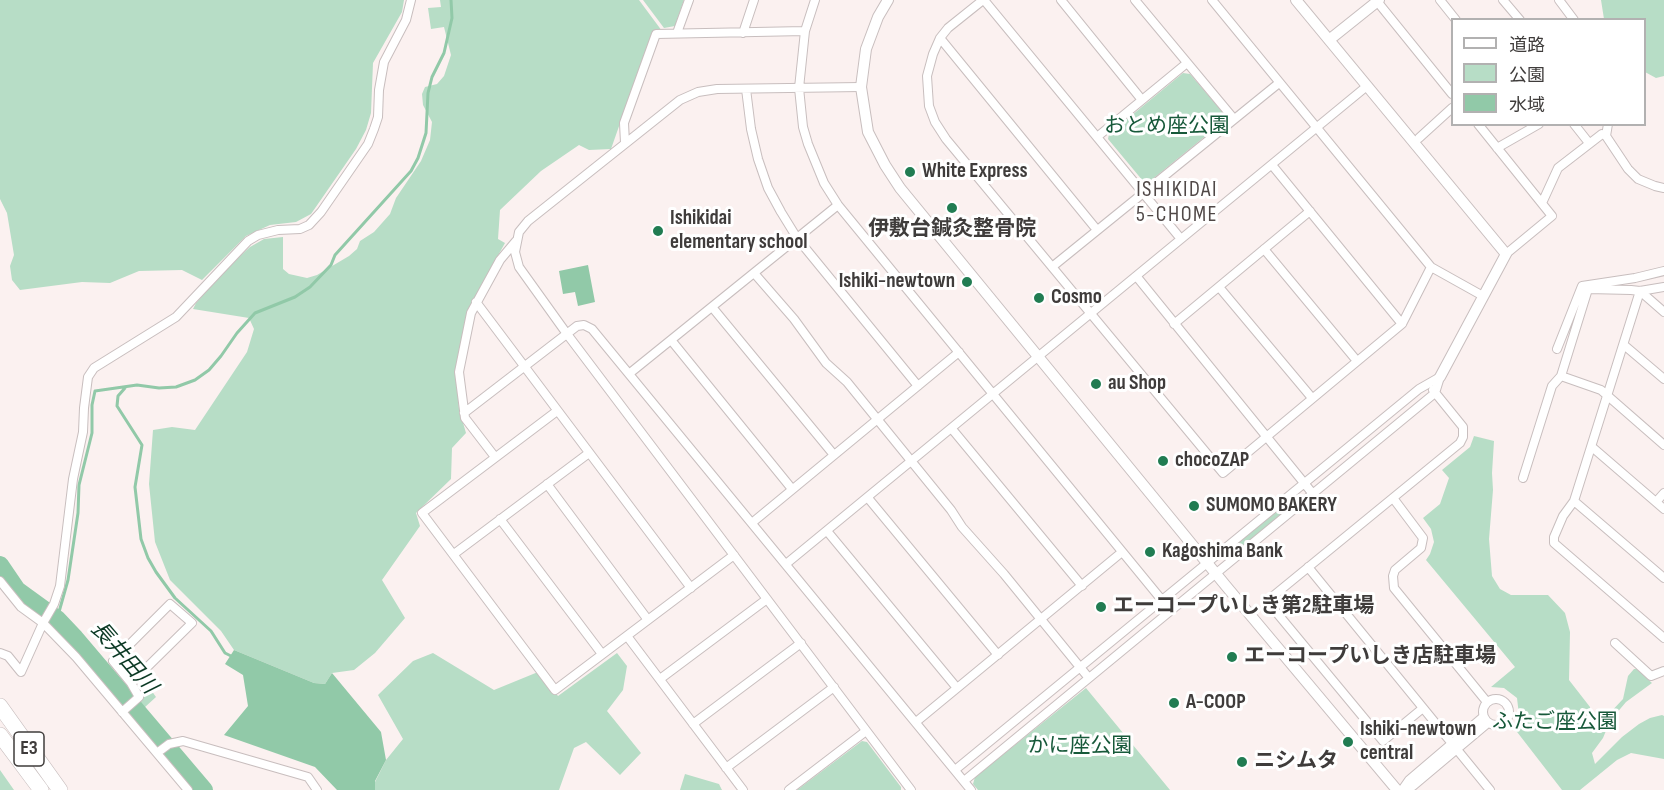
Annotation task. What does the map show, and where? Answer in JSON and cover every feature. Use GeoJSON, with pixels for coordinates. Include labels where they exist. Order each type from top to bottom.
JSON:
{"type":"FeatureCollection","features":[{"type":"Feature","properties":{"kind":"highway","name":"E3"},"geometry":{"type":"LineString","coordinates":[[0,706],[60,790]]}},
{"type":"Feature","properties":{"kind":"highway","name":"E3"},"geometry":{"type":"LineString","coordinates":[[0,735],[41,790]]}},
{"type":"Feature","properties":{"kind":"street"},"geometry":{"type":"LineString","coordinates":[[0,653],[8,656],[21,672],[43,622],[54,604],[60,586],[73,479],[83,432],[88,377],[94,368],[176,317],[248,241],[258,235],[278,230],[300,229],[309,225],[321,212],[368,144],[378,117],[379,90],[384,62],[406,20],[411,0]]}},
{"type":"Feature","properties":{"kind":"street"},"geometry":{"type":"LineString","coordinates":[[677,33],[689,0]]}},
{"type":"Feature","properties":{"kind":"street"},"geometry":{"type":"LineString","coordinates":[[743,33],[754,0]]}},
{"type":"Feature","properties":{"kind":"street"},"geometry":{"type":"LineString","coordinates":[[815,0],[805,31],[799,88],[803,127],[824,183],[838,205],[1170,610]]}},
{"type":"Feature","properties":{"kind":"street"},"geometry":{"type":"LineString","coordinates":[[888,0],[878,17],[866,49],[861,87],[868,132],[885,165],[900,188],[1397,790]]}},
{"type":"Feature","properties":{"kind":"street"},"geometry":{"type":"LineString","coordinates":[[1182,239],[983,0],[948,28],[940,38],[927,76],[928,106],[935,122],[946,139],[1223,473],[1402,324],[1431,267]]}},
{"type":"Feature","properties":{"kind":"street"},"geometry":{"type":"LineString","coordinates":[[1061,0],[1142,100]]}},
{"type":"Feature","properties":{"kind":"street"},"geometry":{"type":"LineString","coordinates":[[1136,0],[1234,119]]}},
{"type":"Feature","properties":{"kind":"street"},"geometry":{"type":"LineString","coordinates":[[1212,0],[1431,267],[1483,296]]}},
{"type":"Feature","properties":{"kind":"street"},"geometry":{"type":"LineString","coordinates":[[1296,0],[1506,254]]}},
{"type":"Feature","properties":{"kind":"street"},"geometry":{"type":"LineString","coordinates":[[1329,40],[1377,0],[1451,93]]}},
{"type":"Feature","properties":{"kind":"street"},"geometry":{"type":"LineString","coordinates":[[1440,0],[1454,18]]}},
{"type":"Feature","properties":{"kind":"street"},"geometry":{"type":"LineString","coordinates":[[1503,0],[1518,18]]}},
{"type":"Feature","properties":{"kind":"street"},"geometry":{"type":"LineString","coordinates":[[1559,0],[1572,18]]}},
{"type":"Feature","properties":{"kind":"street"},"geometry":{"type":"LineString","coordinates":[[625,142],[624,123],[656,34],[805,31]]}},
{"type":"Feature","properties":{"kind":"street"},"geometry":{"type":"LineString","coordinates":[[940,38],[1097,231]]}},
{"type":"Feature","properties":{"kind":"street"},"geometry":{"type":"LineString","coordinates":[[1097,137],[1187,63]]}},
{"type":"Feature","properties":{"kind":"street"},"geometry":{"type":"LineString","coordinates":[[1052,267],[1279,83]]}},
{"type":"Feature","properties":{"kind":"street"},"geometry":{"type":"LineString","coordinates":[[786,564],[1367,86]]}},
{"type":"Feature","properties":{"kind":"street"},"geometry":{"type":"LineString","coordinates":[[861,87],[717,89],[698,92],[680,100],[528,221],[519,232],[515,252],[519,267],[567,334],[911,790]]}},
{"type":"Feature","properties":{"kind":"street"},"geometry":{"type":"LineString","coordinates":[[746,89],[751,129],[768,188],[797,238],[918,386]]}},
{"type":"Feature","properties":{"kind":"street"},"geometry":{"type":"LineString","coordinates":[[1419,138],[1451,109]]}},
{"type":"Feature","properties":{"kind":"street"},"geometry":{"type":"LineString","coordinates":[[964,781],[1435,393],[1440,377],[1506,254],[1552,216],[1481,126]]}},
{"type":"Feature","properties":{"kind":"street"},"geometry":{"type":"LineString","coordinates":[[1497,148],[1536,126]]}},
{"type":"Feature","properties":{"kind":"street"},"geometry":{"type":"LineString","coordinates":[[1576,126],[1589,143]]}},
{"type":"Feature","properties":{"kind":"street"},"geometry":{"type":"LineString","coordinates":[[1608,126],[1606,136],[1628,169],[1638,179],[1664,188]]}},
{"type":"Feature","properties":{"kind":"street"},"geometry":{"type":"LineString","coordinates":[[1542,203],[1558,168],[1602,134],[1606,136]]}},
{"type":"Feature","properties":{"kind":"street"},"geometry":{"type":"LineString","coordinates":[[1272,165],[1402,324]]}},
{"type":"Feature","properties":{"kind":"street"},"geometry":{"type":"LineString","coordinates":[[630,374],[838,205]]}},
{"type":"Feature","properties":{"kind":"street"},"geometry":{"type":"LineString","coordinates":[[1174,324],[1310,212]]}},
{"type":"Feature","properties":{"kind":"street"},"geometry":{"type":"LineString","coordinates":[[495,457],[465,418],[459,372],[471,312],[500,260],[516,241]]}},
{"type":"Feature","properties":{"kind":"street"},"geometry":{"type":"LineString","coordinates":[[1264,249],[1357,361]]}},
{"type":"Feature","properties":{"kind":"street"},"geometry":{"type":"LineString","coordinates":[[1587,287],[1664,271]]}},
{"type":"Feature","properties":{"kind":"street"},"geometry":{"type":"LineString","coordinates":[[754,273],[794,319],[826,363],[847,382],[951,510],[962,527],[1088,677]]}},
{"type":"Feature","properties":{"kind":"street"},"geometry":{"type":"LineString","coordinates":[[1137,277],[1313,494]]}},
{"type":"Feature","properties":{"kind":"street"},"geometry":{"type":"LineString","coordinates":[[1557,349],[1582,286],[1640,291],[1664,287]]}},
{"type":"Feature","properties":{"kind":"street"},"geometry":{"type":"LineString","coordinates":[[1219,287],[1312,398]]}},
{"type":"Feature","properties":{"kind":"street"},"geometry":{"type":"LineString","coordinates":[[1522,478],[1552,386],[1561,376],[1587,287]]}},
{"type":"Feature","properties":{"kind":"street"},"geometry":{"type":"LineString","coordinates":[[1640,291],[1664,312]]}},
{"type":"Feature","properties":{"kind":"street"},"geometry":{"type":"LineString","coordinates":[[1640,291],[1574,501],[1563,516],[1554,537],[1554,543],[1664,638]]}},
{"type":"Feature","properties":{"kind":"street"},"geometry":{"type":"LineString","coordinates":[[476,302],[691,588]]}},
{"type":"Feature","properties":{"kind":"street"},"geometry":{"type":"LineString","coordinates":[[712,307],[834,455]]}},
{"type":"Feature","properties":{"kind":"street"},"geometry":{"type":"LineString","coordinates":[[464,413],[577,326],[584,325],[592,329],[971,790]]}},
{"type":"Feature","properties":{"kind":"street"},"geometry":{"type":"LineString","coordinates":[[671,340],[792,489]]}},
{"type":"Feature","properties":{"kind":"street"},"geometry":{"type":"LineString","coordinates":[[1624,345],[1664,379]]}},
{"type":"Feature","properties":{"kind":"street"},"geometry":{"type":"LineString","coordinates":[[753,522],[958,352]]}},
{"type":"Feature","properties":{"kind":"street"},"geometry":{"type":"LineString","coordinates":[[1561,376],[1601,390],[1664,445]]}},
{"type":"Feature","properties":{"kind":"street"},"geometry":{"type":"LineString","coordinates":[[955,770],[1426,383],[1440,377]]}},
{"type":"Feature","properties":{"kind":"street"},"geometry":{"type":"LineString","coordinates":[[1423,708],[1383,741],[1267,601],[1460,443],[1463,437],[1463,427],[1426,383]]}},
{"type":"Feature","properties":{"kind":"street"},"geometry":{"type":"LineString","coordinates":[[558,411],[422,513],[555,690],[734,555]]}},
{"type":"Feature","properties":{"kind":"street"},"geometry":{"type":"LineString","coordinates":[[952,429],[1082,586]]}},
{"type":"Feature","properties":{"kind":"street"},"geometry":{"type":"LineString","coordinates":[[1592,447],[1664,509]]}},
{"type":"Feature","properties":{"kind":"street"},"geometry":{"type":"LineString","coordinates":[[454,554],[589,453]]}},
{"type":"Feature","properties":{"kind":"street"},"geometry":{"type":"LineString","coordinates":[[547,484],[648,620]]}},
{"type":"Feature","properties":{"kind":"street"},"geometry":{"type":"LineString","coordinates":[[1656,502],[1664,493]]}},
{"type":"Feature","properties":{"kind":"street"},"geometry":{"type":"LineString","coordinates":[[868,498],[998,654]]}},
{"type":"Feature","properties":{"kind":"street"},"geometry":{"type":"LineString","coordinates":[[1393,498],[1423,538],[1421,548],[1395,570],[1394,588],[1487,702]]}},
{"type":"Feature","properties":{"kind":"street"},"geometry":{"type":"LineString","coordinates":[[1574,501],[1664,578]]}},
{"type":"Feature","properties":{"kind":"street"},"geometry":{"type":"LineString","coordinates":[[500,519],[602,654]]}},
{"type":"Feature","properties":{"kind":"street"},"geometry":{"type":"LineString","coordinates":[[826,531],[957,688]]}},
{"type":"Feature","properties":{"kind":"street"},"geometry":{"type":"LineString","coordinates":[[916,722],[1122,552]]}},
{"type":"Feature","properties":{"kind":"street"},"geometry":{"type":"LineString","coordinates":[[1308,567],[1423,708],[1484,788]]}},
{"type":"Feature","properties":{"kind":"street"},"geometry":{"type":"LineString","coordinates":[[0,581],[21,607],[43,622],[163,749],[188,790]]}},
{"type":"Feature","properties":{"kind":"street"},"geometry":{"type":"LineString","coordinates":[[660,679],[767,599]]}},
{"type":"Feature","properties":{"kind":"street"},"geometry":{"type":"LineString","coordinates":[[124,710],[139,697],[114,661],[170,604],[192,623],[131,683]]}},
{"type":"Feature","properties":{"kind":"street"},"geometry":{"type":"LineString","coordinates":[[627,636],[743,790]]}},
{"type":"Feature","properties":{"kind":"street"},"geometry":{"type":"LineString","coordinates":[[693,724],[801,643]]}},
{"type":"Feature","properties":{"kind":"street"},"geometry":{"type":"LineString","coordinates":[[1615,643],[1651,676],[1664,671]]}},
{"type":"Feature","properties":{"kind":"street"},"geometry":{"type":"LineString","coordinates":[[726,768],[834,687]]}},
{"type":"Feature","properties":{"kind":"street"},"geometry":{"type":"LineString","coordinates":[[1492,699],[1501,700],[1508,706],[1507,720],[1504,723],[1495,726],[1486,720],[1483,709],[1487,702],[1492,699]]}},
{"type":"Feature","properties":{"kind":"street"},"geometry":{"type":"LineString","coordinates":[[1404,790],[1409,780],[1486,720]]}},
{"type":"Feature","properties":{"kind":"street"},"geometry":{"type":"LineString","coordinates":[[789,790],[866,731]]}},
{"type":"Feature","properties":{"kind":"street"},"geometry":{"type":"LineString","coordinates":[[163,749],[183,741],[308,777],[317,790]]}},
{"type":"Feature","properties":{"kind":"green space"},"geometry":{"type":"Polygon","coordinates":[[[0,0],[404,0],[402,12],[373,63],[371,113],[366,130],[356,149],[311,214],[296,222],[270,225],[246,236],[202,280],[182,270],[139,271],[110,283],[82,282],[20,290],[12,280],[10,266],[14,255],[7,213],[0,199],[0,0]]]}},
{"type":"Feature","properties":{"kind":"green space"},"geometry":{"type":"Polygon","coordinates":[[[440,0],[639,0],[662,31],[643,58],[611,149],[589,150],[579,145],[541,171],[500,210],[498,239],[505,243],[481,286],[456,372],[459,409],[466,433],[452,448],[451,479],[416,513],[420,526],[382,580],[405,618],[375,653],[354,670],[332,673],[325,684],[314,683],[234,650],[221,631],[170,580],[155,542],[149,484],[153,430],[172,427],[195,430],[247,352],[254,329],[249,318],[193,309],[226,269],[250,247],[264,239],[283,237],[283,269],[289,274],[307,278],[317,275],[349,256],[357,249],[360,241],[374,232],[390,214],[396,198],[421,161],[430,140],[432,122],[423,105],[422,94],[425,87],[437,84],[444,76],[451,55],[444,27],[431,29],[428,8],[441,7],[440,0]]]}},
{"type":"Feature","properties":{"kind":"green space"},"geometry":{"type":"Polygon","coordinates":[[[643,0],[684,0],[675,26],[664,28],[643,0]]]}},
{"type":"Feature","properties":{"kind":"green space"},"geometry":{"type":"Polygon","coordinates":[[[1601,0],[1664,0],[1664,76],[1656,78],[1646,73],[1646,18],[1604,18],[1601,0]]]}},
{"type":"Feature","properties":{"kind":"green space","name":"おとめ座公園"},"geometry":{"type":"Polygon","coordinates":[[[1183,73],[1190,74],[1226,116],[1224,121],[1149,182],[1143,181],[1108,139],[1109,134],[1183,73]]]}},
{"type":"Feature","properties":{"kind":"green space","name":"ふたご座公園"},"geometry":{"type":"Polygon","coordinates":[[[1474,436],[1494,441],[1489,539],[1492,576],[1500,589],[1511,595],[1548,595],[1565,613],[1570,632],[1569,680],[1590,707],[1592,732],[1623,699],[1628,676],[1634,669],[1637,669],[1652,683],[1626,702],[1610,721],[1603,738],[1592,753],[1595,764],[1622,737],[1639,724],[1662,715],[1664,716],[1664,759],[1631,753],[1617,760],[1580,790],[1562,790],[1514,728],[1519,715],[1517,698],[1504,688],[1491,687],[1515,667],[1426,560],[1434,542],[1431,529],[1423,518],[1440,504],[1449,478],[1442,470],[1470,447],[1474,436]]]}},
{"type":"Feature","properties":{"kind":"green space"},"geometry":{"type":"Polygon","coordinates":[[[1293,495],[1298,496],[1298,502],[1236,554],[1232,553],[1230,546],[1293,495]]]}},
{"type":"Feature","properties":{"kind":"green space"},"geometry":{"type":"Polygon","coordinates":[[[433,653],[494,690],[538,672],[558,696],[617,653],[627,666],[623,690],[607,711],[641,753],[620,775],[586,742],[574,748],[559,790],[375,790],[375,782],[386,760],[403,739],[378,695],[413,661],[433,653]]]}},
{"type":"Feature","properties":{"kind":"green space"},"geometry":{"type":"Polygon","coordinates":[[[144,680],[156,697],[144,708],[140,704],[141,683],[144,680]]]}},
{"type":"Feature","properties":{"kind":"green space","name":"かに座公園"},"geometry":{"type":"Polygon","coordinates":[[[1086,688],[1170,790],[978,790],[973,784],[975,777],[1086,688]]]}},
{"type":"Feature","properties":{"kind":"green space"},"geometry":{"type":"Polygon","coordinates":[[[862,741],[867,742],[901,790],[797,790],[862,741]]]}},
{"type":"Feature","properties":{"kind":"green space"},"geometry":{"type":"Polygon","coordinates":[[[0,770],[14,790],[0,790],[0,770]]]}},
{"type":"Feature","properties":{"kind":"green space"},"geometry":{"type":"Polygon","coordinates":[[[685,774],[719,784],[722,790],[680,790],[685,774]]]}},
{"type":"Feature","properties":{"kind":"water"},"geometry":{"type":"Polygon","coordinates":[[[588,265],[595,302],[578,306],[575,292],[563,294],[559,271],[588,265]]]}},
{"type":"Feature","properties":{"kind":"water"},"geometry":{"type":"Polygon","coordinates":[[[234,650],[314,683],[325,684],[332,673],[381,732],[386,760],[375,781],[375,790],[337,790],[315,767],[224,735],[248,706],[243,675],[225,664],[234,650]]]}},
{"type":"Feature","properties":{"kind":"waterway"},"geometry":{"type":"LineString","coordinates":[[57,619],[68,580],[78,513],[79,485],[92,433],[92,405],[95,391],[137,385],[159,388],[176,387],[195,380],[209,370],[255,313],[295,297],[310,287],[331,265],[335,255],[411,171],[418,158],[426,133],[428,93],[432,77],[444,53],[452,18],[451,0]]}},
{"type":"Feature","properties":{"kind":"waterway"},"geometry":{"type":"LineString","coordinates":[[125,388],[118,396],[117,406],[142,445],[135,487],[141,539],[148,558],[175,598],[211,631],[225,653],[233,657]]}},
{"type":"Feature","properties":{"kind":"waterway","name":"長井田川"},"geometry":{"type":"LineString","coordinates":[[0,565],[17,590],[57,619],[75,638],[204,790]]}},
{"type":"Feature","properties":{"kind":"place","name":"White Express"},"geometry":{"type":"Point","coordinates":[910,172]}},
{"type":"Feature","properties":{"kind":"place","name":"伊敷台鍼灸整骨院"},"geometry":{"type":"Point","coordinates":[952,208]}},
{"type":"Feature","properties":{"kind":"place","name":"Ishikidai elementary school"},"geometry":{"type":"Point","coordinates":[658,231]}},
{"type":"Feature","properties":{"kind":"place","name":"Ishiki-newtown"},"geometry":{"type":"Point","coordinates":[967,282]}},
{"type":"Feature","properties":{"kind":"place","name":"Cosmo"},"geometry":{"type":"Point","coordinates":[1039,298]}},
{"type":"Feature","properties":{"kind":"place","name":"au Shop"},"geometry":{"type":"Point","coordinates":[1096,384]}},
{"type":"Feature","properties":{"kind":"place","name":"chocoZAP"},"geometry":{"type":"Point","coordinates":[1163,461]}},
{"type":"Feature","properties":{"kind":"place","name":"SUMOMO BAKERY"},"geometry":{"type":"Point","coordinates":[1194,506]}},
{"type":"Feature","properties":{"kind":"place","name":"Kagoshima Bank"},"geometry":{"type":"Point","coordinates":[1150,552]}},
{"type":"Feature","properties":{"kind":"place","name":"エーコープいしき第2駐車場"},"geometry":{"type":"Point","coordinates":[1101,607]}},
{"type":"Feature","properties":{"kind":"place","name":"エーコープいしき店駐車場"},"geometry":{"type":"Point","coordinates":[1232,657]}},
{"type":"Feature","properties":{"kind":"place","name":"A-COOP"},"geometry":{"type":"Point","coordinates":[1174,703]}},
{"type":"Feature","properties":{"kind":"place","name":"Ishiki-newtown central"},"geometry":{"type":"Point","coordinates":[1348,742]}},
{"type":"Feature","properties":{"kind":"place","name":"ニシムタ"},"geometry":{"type":"Point","coordinates":[1242,762]}},
{"type":"Feature","properties":{"kind":"district","name":"ISHIKIDAI 5-CHOME"},"geometry":{"type":"Point","coordinates":[1177,202]}}]}
